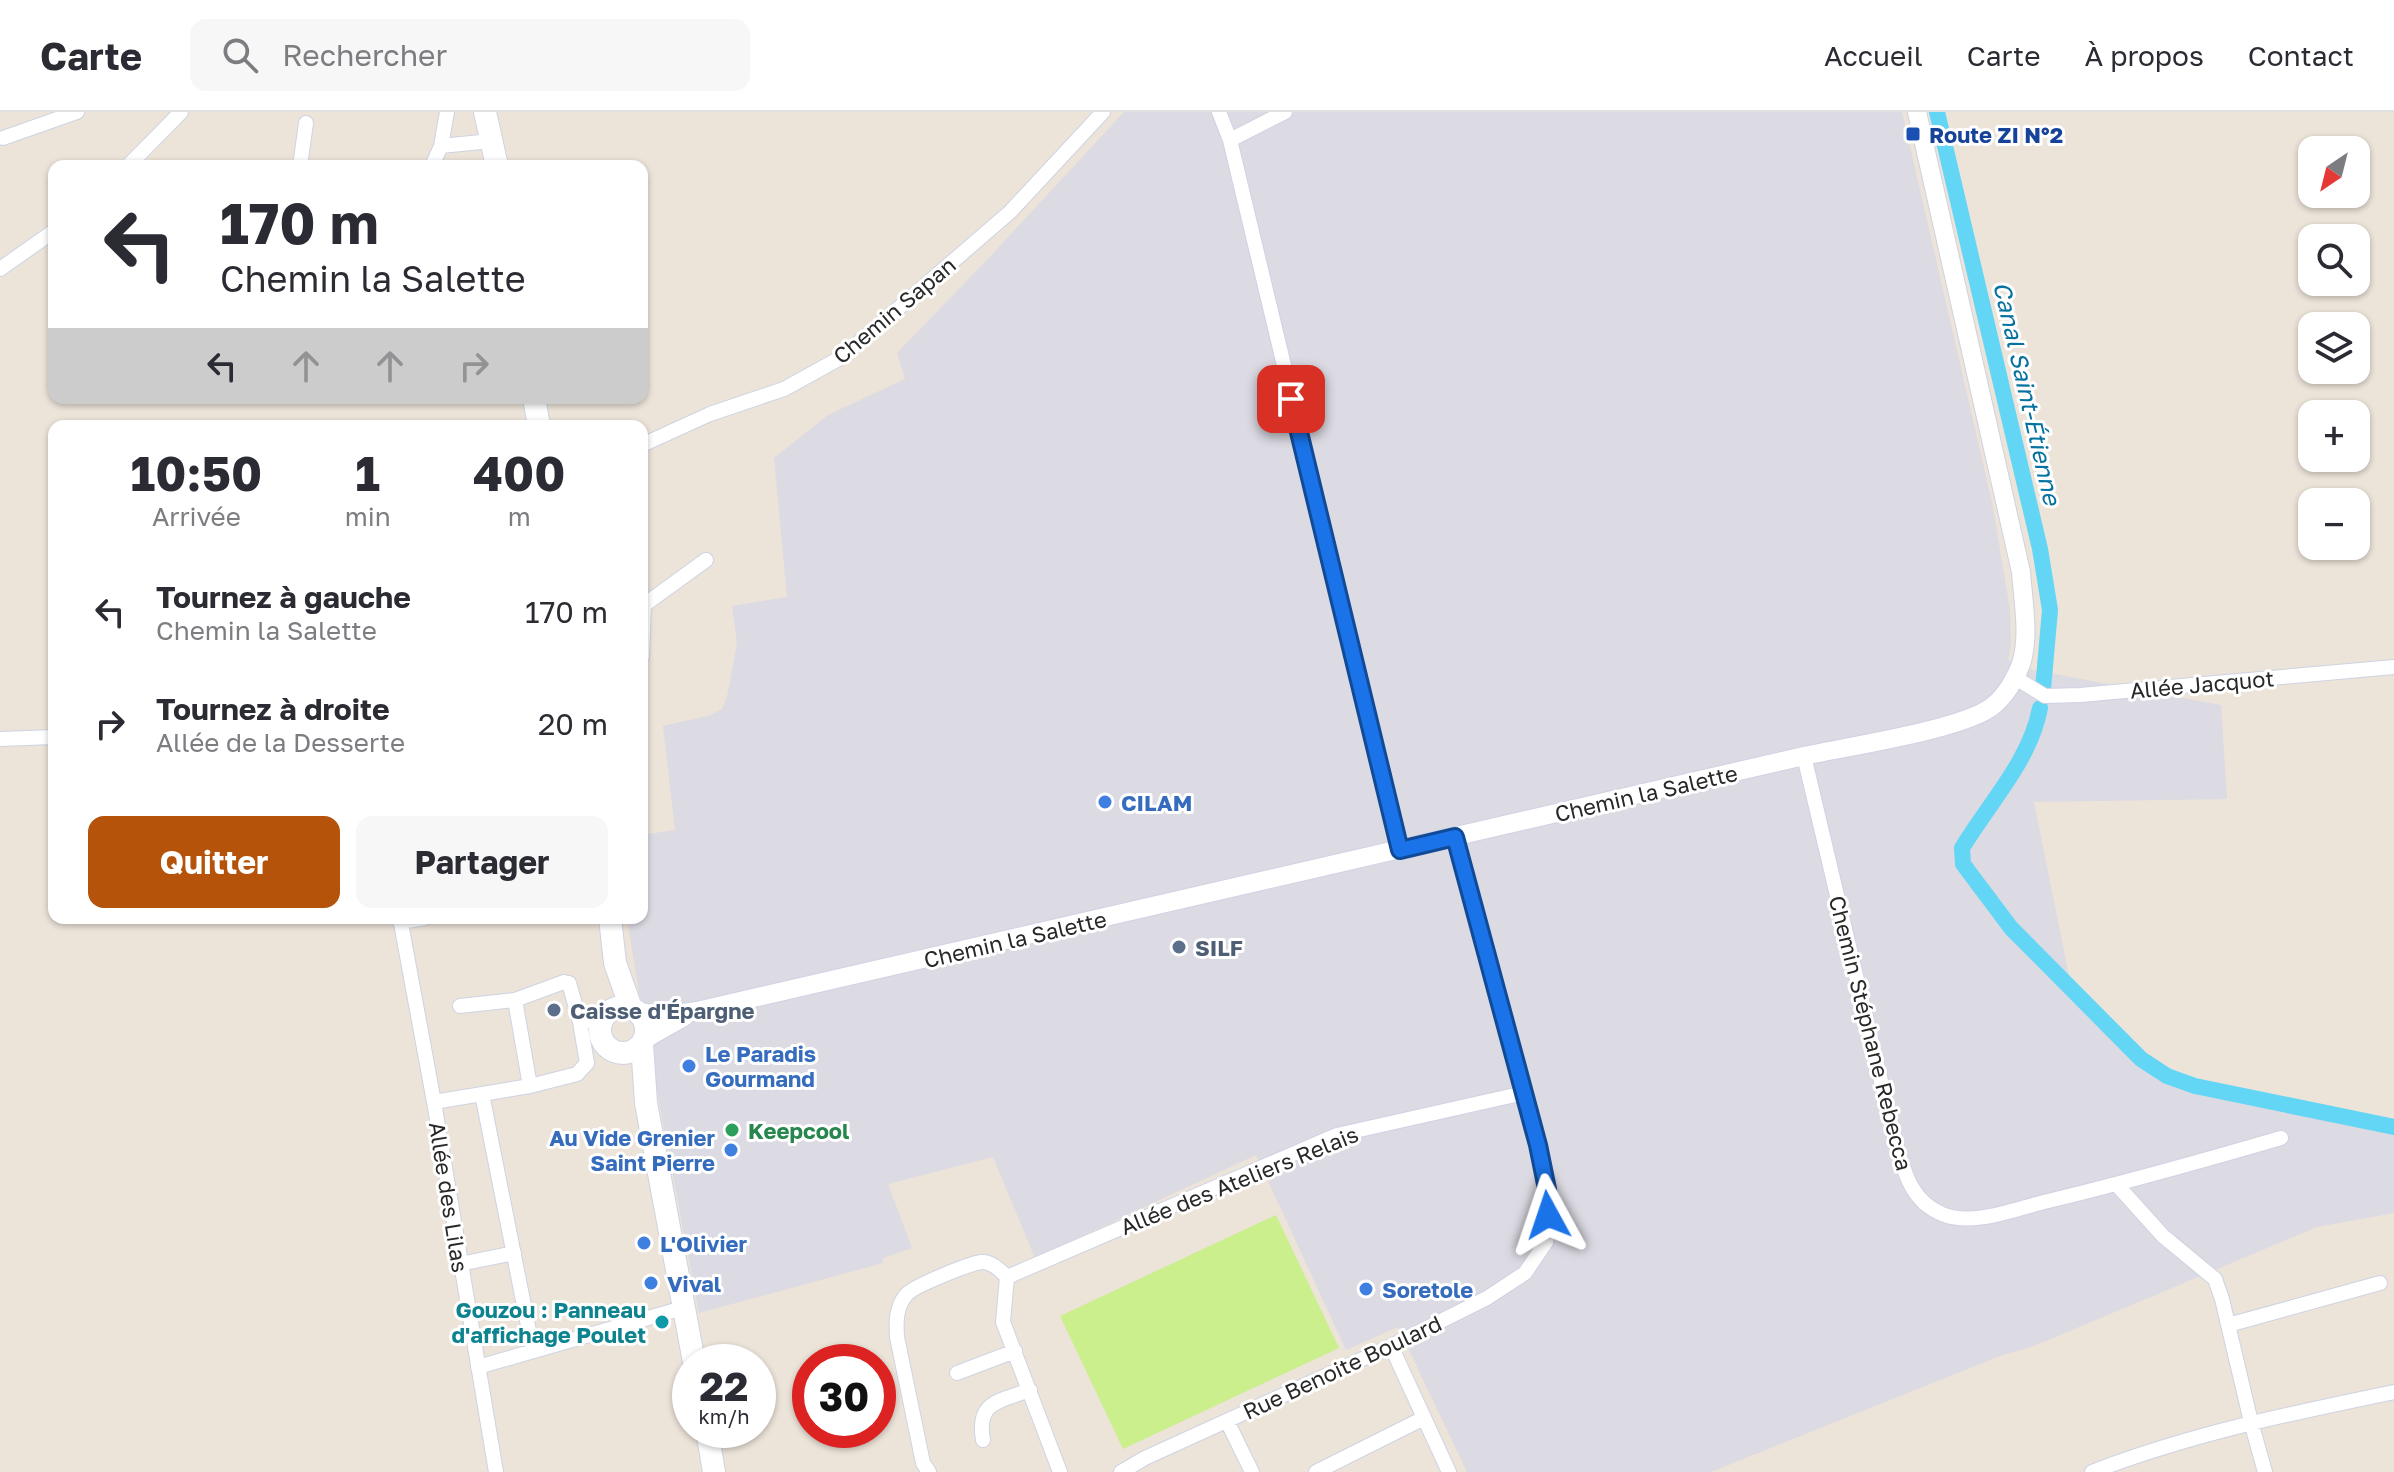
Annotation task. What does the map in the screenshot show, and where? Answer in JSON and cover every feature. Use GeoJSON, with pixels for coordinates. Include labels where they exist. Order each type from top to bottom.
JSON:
{"type":"FeatureCollection","features":[{"type":"Feature","properties":{"kind":"main road"},"geometry":{"type":"LineString","coordinates":[[485,112],[496,160]]}},
{"type":"Feature","properties":{"kind":"main road"},"geometry":{"type":"LineString","coordinates":[[611,924],[615,963],[634,1010],[646,1024],[643,1042],[646,1103],[690,1344]]}},
{"type":"Feature","properties":{"kind":"main road"},"geometry":{"type":"LineString","coordinates":[[615,963],[597,1017],[603,1042],[619,1053],[646,1103]]}},
{"type":"Feature","properties":{"kind":"main road"},"geometry":{"type":"LineString","coordinates":[[597,1017],[622,1007],[634,1010]]}},
{"type":"Feature","properties":{"kind":"main road"},"geometry":{"type":"LineString","coordinates":[[619,1053],[634,1051],[643,1042]]}},
{"type":"Feature","properties":{"kind":"main road"},"geometry":{"type":"LineString","coordinates":[[710,1448],[714,1472]]}},
{"type":"Feature","properties":{"kind":"street"},"geometry":{"type":"LineString","coordinates":[[3,138],[77,112]]}},
{"type":"Feature","properties":{"kind":"street"},"geometry":{"type":"LineString","coordinates":[[134,160],[181,112]]}},
{"type":"Feature","properties":{"kind":"street"},"geometry":{"type":"LineString","coordinates":[[435,160],[441,146],[447,112]]}},
{"type":"Feature","properties":{"kind":"street","name":"Chemin Sapan"},"geometry":{"type":"LineString","coordinates":[[648,442],[710,414],[784,389],[842,357],[1010,212],[1103,112]]}},
{"type":"Feature","properties":{"kind":"street"},"geometry":{"type":"LineString","coordinates":[[1219,112],[1230,140],[1400,850]]}},
{"type":"Feature","properties":{"kind":"street"},"geometry":{"type":"LineString","coordinates":[[1230,140],[1285,112]]}},
{"type":"Feature","properties":{"kind":"street","name":"Chemin la Salette"},"geometry":{"type":"LineString","coordinates":[[634,1010],[662,1016],[697,1011],[1967,719],[1994,706],[2021,665],[2025,647],[2021,572],[1917,112]]}},
{"type":"Feature","properties":{"kind":"street"},"geometry":{"type":"LineString","coordinates":[[301,160],[306,123]]}},
{"type":"Feature","properties":{"kind":"street"},"geometry":{"type":"LineString","coordinates":[[441,146],[491,141]]}},
{"type":"Feature","properties":{"kind":"street"},"geometry":{"type":"LineString","coordinates":[[0,269],[48,235]]}},
{"type":"Feature","properties":{"kind":"street"},"geometry":{"type":"LineString","coordinates":[[648,602],[706,560]]}},
{"type":"Feature","properties":{"kind":"street","name":"Allée Jacquot"},"geometry":{"type":"LineString","coordinates":[[2014,677],[2045,696],[2394,667]]}},
{"type":"Feature","properties":{"kind":"street"},"geometry":{"type":"LineString","coordinates":[[0,739],[48,737]]}},
{"type":"Feature","properties":{"kind":"street","name":"Chemin Stéphane Rebecca"},"geometry":{"type":"LineString","coordinates":[[1804,756],[1895,1140],[1908,1183],[1929,1207],[1955,1218],[1983,1216],[2117,1185],[2281,1138]]}},
{"type":"Feature","properties":{"kind":"street"},"geometry":{"type":"LineString","coordinates":[[1455,837],[1524,1093]]}},
{"type":"Feature","properties":{"kind":"street","name":"Allée des Lilas"},"geometry":{"type":"LineString","coordinates":[[401,924],[496,1472]]}},
{"type":"Feature","properties":{"kind":"street"},"geometry":{"type":"LineString","coordinates":[[434,1102],[530,1086],[577,1074],[587,1063],[597,1017],[569,983],[564,982],[515,1000],[460,1006]]}},
{"type":"Feature","properties":{"kind":"street"},"geometry":{"type":"LineString","coordinates":[[515,1000],[530,1086]]}},
{"type":"Feature","properties":{"kind":"street","name":"Chemin la Salette"},"geometry":{"type":"LineString","coordinates":[[643,1042],[697,1011]]}},
{"type":"Feature","properties":{"kind":"street","name":"Rue Benoite Boulard"},"geometry":{"type":"LineString","coordinates":[[1121,1472],[1145,1458],[1391,1346],[1487,1298],[1525,1273],[1546,1242],[1547,1189],[1524,1093]]}},
{"type":"Feature","properties":{"kind":"street","name":"Allée des Ateliers Relais"},"geometry":{"type":"LineString","coordinates":[[1007,1277],[1337,1135],[1524,1093]]}},
{"type":"Feature","properties":{"kind":"street"},"geometry":{"type":"LineString","coordinates":[[482,1094],[533,1351]]}},
{"type":"Feature","properties":{"kind":"street"},"geometry":{"type":"LineString","coordinates":[[2117,1185],[2163,1236],[2215,1279],[2265,1472]]}},
{"type":"Feature","properties":{"kind":"street"},"geometry":{"type":"LineString","coordinates":[[460,1264],[514,1253]]}},
{"type":"Feature","properties":{"kind":"street"},"geometry":{"type":"LineString","coordinates":[[929,1472],[923,1463],[897,1337],[896,1316],[908,1292],[921,1284],[982,1262],[997,1267],[1007,1277],[1003,1322],[1060,1472]]}},
{"type":"Feature","properties":{"kind":"street"},"geometry":{"type":"LineString","coordinates":[[2228,1325],[2380,1283]]}},
{"type":"Feature","properties":{"kind":"street"},"geometry":{"type":"LineString","coordinates":[[478,1367],[683,1308]]}},
{"type":"Feature","properties":{"kind":"street"},"geometry":{"type":"LineString","coordinates":[[1391,1346],[1449,1472]]}},
{"type":"Feature","properties":{"kind":"street"},"geometry":{"type":"LineString","coordinates":[[957,1373],[1015,1351]]}},
{"type":"Feature","properties":{"kind":"street"},"geometry":{"type":"LineString","coordinates":[[983,1440],[980,1424],[985,1410],[993,1403],[1030,1390]]}},
{"type":"Feature","properties":{"kind":"street"},"geometry":{"type":"LineString","coordinates":[[2092,1472],[2251,1422],[2394,1392]]}},
{"type":"Feature","properties":{"kind":"street"},"geometry":{"type":"LineString","coordinates":[[1316,1472],[1424,1418]]}},
{"type":"Feature","properties":{"kind":"street"},"geometry":{"type":"LineString","coordinates":[[1227,1421],[1252,1472]]}},
{"type":"Feature","properties":{"kind":"shaded area"},"geometry":{"type":"Polygon","coordinates":[[[1124,112],[1902,112],[1993,507],[2010,610],[2008,660],[2033,670],[2221,705],[2227,799],[2034,802],[2069,976],[2142,1068],[2159,1081],[2200,1095],[2394,1129],[2394,1213],[2317,1227],[2034,1346],[2000,1356],[1711,1472],[1467,1472],[1398,1327],[1346,1350],[1256,1155],[1035,1258],[993,1157],[888,1184],[912,1248],[883,1258],[883,1263],[699,1313],[628,924],[648,924],[648,834],[675,830],[663,726],[708,716],[722,709],[737,643],[732,606],[787,597],[774,458],[828,415],[905,379],[897,353],[1124,112]]]}},
{"type":"Feature","properties":{"kind":"green space"},"geometry":{"type":"Polygon","coordinates":[[[1276,1215],[1339,1348],[1123,1449],[1060,1316],[1276,1215]]]}},
{"type":"Feature","properties":{"kind":"waterway","name":"Canal Saint-Étienne"},"geometry":{"type":"LineString","coordinates":[[1937,112],[2040,549],[2050,610],[2043,689]]}},
{"type":"Feature","properties":{"kind":"waterway","name":"Canal Saint-Étienne"},"geometry":{"type":"LineString","coordinates":[[2040,708],[2018,764],[1962,848],[1963,864],[2011,928],[2141,1059],[2167,1076],[2195,1086],[2394,1127]]}},
{"type":"Feature","properties":{"kind":"place","name":"Route ZI N°2"},"geometry":{"type":"Point","coordinates":[1913,134]}},
{"type":"Feature","properties":{"kind":"place","name":"CILAM"},"geometry":{"type":"Point","coordinates":[1105,802]}},
{"type":"Feature","properties":{"kind":"place","name":"SILF"},"geometry":{"type":"Point","coordinates":[1179,947]}},
{"type":"Feature","properties":{"kind":"place","name":"Caisse d'Épargne"},"geometry":{"type":"Point","coordinates":[554,1010]}},
{"type":"Feature","properties":{"kind":"place","name":"Le Paradis Gourmand"},"geometry":{"type":"Point","coordinates":[689,1066]}},
{"type":"Feature","properties":{"kind":"place","name":"Keepcool"},"geometry":{"type":"Point","coordinates":[732,1130]}},
{"type":"Feature","properties":{"kind":"place","name":"Au Vide Grenier Saint Pierre"},"geometry":{"type":"Point","coordinates":[731,1150]}},
{"type":"Feature","properties":{"kind":"place","name":"L'Olivier"},"geometry":{"type":"Point","coordinates":[644,1243]}},
{"type":"Feature","properties":{"kind":"place","name":"Vival"},"geometry":{"type":"Point","coordinates":[651,1283]}},
{"type":"Feature","properties":{"kind":"place","name":"Soretole"},"geometry":{"type":"Point","coordinates":[1366,1289]}},
{"type":"Feature","properties":{"kind":"place","name":"Gouzou : Panneau d'affichage Poulet"},"geometry":{"type":"Point","coordinates":[662,1322]}},
{"type":"Feature","properties":{"kind":"route"},"geometry":{"type":"LineString","coordinates":[[1291,399],[1400,850],[1455,837],[1538,1145],[1547,1189],[1548,1215]]}}]}
